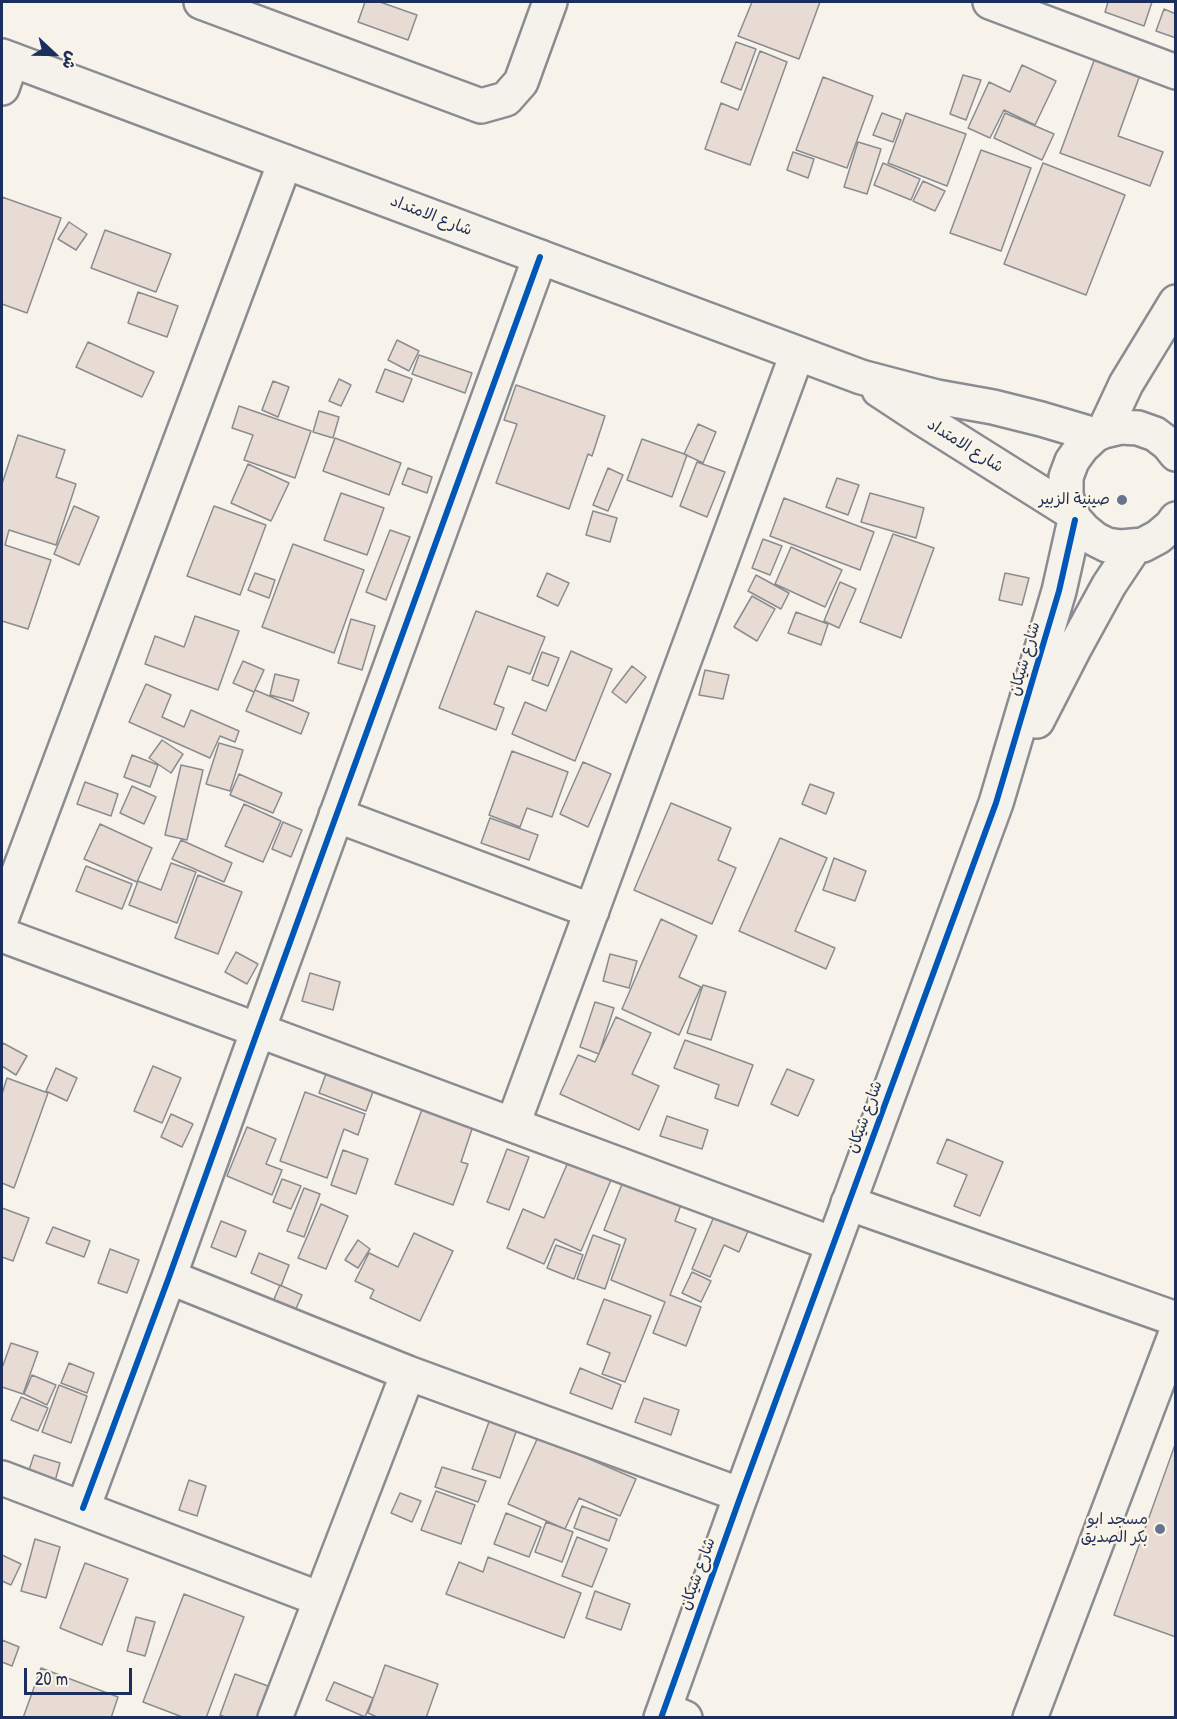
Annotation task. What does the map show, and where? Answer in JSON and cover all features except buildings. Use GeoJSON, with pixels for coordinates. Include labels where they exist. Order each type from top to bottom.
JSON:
{"type":"FeatureCollection","features":[{"type":"Feature","properties":{"kind":"street"},"geometry":{"type":"LineString","coordinates":[[201,2],[481,106],[506,99],[521,82],[550,2]]}},
{"type":"Feature","properties":{"kind":"street"},"geometry":{"type":"LineString","coordinates":[[990,2],[1176,72]]}},
{"type":"Feature","properties":{"kind":"street","name":"شارع الامتداد"},"geometry":{"type":"LineString","coordinates":[[5,68],[285,162],[861,377],[937,397],[993,407],[1100,433]]}},
{"type":"Feature","properties":{"kind":"street"},"geometry":{"type":"LineString","coordinates":[[2,917],[285,162]]}},
{"type":"Feature","properties":{"kind":"street"},"geometry":{"type":"LineString","coordinates":[[83,1508],[540,257]]}},
{"type":"Feature","properties":{"kind":"street"},"geometry":{"type":"LineString","coordinates":[[1100,433],[1126,384],[1176,302]]}},
{"type":"Feature","properties":{"kind":"street"},"geometry":{"type":"LineString","coordinates":[[513,1124],[797,354]]}},
{"type":"Feature","properties":{"kind":"street","name":"شارع الامتداد"},"geometry":{"type":"LineString","coordinates":[[861,377],[1073,516],[1095,539],[1121,547],[1139,545]]}},
{"type":"Feature","properties":{"kind":"street"},"geometry":{"type":"LineString","coordinates":[[1073,516],[1066,495],[1066,477],[1072,461],[1082,447],[1100,433],[1121,427],[1138,428],[1155,434],[1176,454]]}},
{"type":"Feature","properties":{"kind":"street","name":"شارع شيكان"},"geometry":{"type":"LineString","coordinates":[[670,1715],[741,1495],[996,803],[1059,591],[1073,516]]}},
{"type":"Feature","properties":{"kind":"street"},"geometry":{"type":"LineString","coordinates":[[1139,545],[1158,537],[1176,519]]}},
{"type":"Feature","properties":{"kind":"street"},"geometry":{"type":"LineString","coordinates":[[1139,545],[1176,548]]}},
{"type":"Feature","properties":{"kind":"street","name":"شارع شيكان"},"geometry":{"type":"LineString","coordinates":[[996,803],[1109,585],[1139,545]]}},
{"type":"Feature","properties":{"kind":"street"},"geometry":{"type":"LineString","coordinates":[[336,815],[592,911]]}},
{"type":"Feature","properties":{"kind":"street"},"geometry":{"type":"LineString","coordinates":[[2,935],[833,1244]]}},
{"type":"Feature","properties":{"kind":"street"},"geometry":{"type":"LineString","coordinates":[[848,1203],[1176,1319]]}},
{"type":"Feature","properties":{"kind":"street"},"geometry":{"type":"LineString","coordinates":[[169,1277],[408,1373],[741,1495]]}},
{"type":"Feature","properties":{"kind":"street"},"geometry":{"type":"LineString","coordinates":[[1030,1718],[1176,1333]]}},
{"type":"Feature","properties":{"kind":"street"},"geometry":{"type":"LineString","coordinates":[[275,1718],[408,1373]]}},
{"type":"Feature","properties":{"kind":"street"},"geometry":{"type":"LineString","coordinates":[[2,1478],[320,1599]]}},
{"type":"Feature","properties":{"kind":"cycle path"},"geometry":{"type":"LineString","coordinates":[[83,1508],[540,257]]}},
{"type":"Feature","properties":{"kind":"cycle path"},"geometry":{"type":"LineString","coordinates":[[661,1718],[996,803],[1059,591],[1075,520]]}},
{"type":"Feature","properties":{"kind":"place","name":"صينية الزبير"},"geometry":{"type":"Point","coordinates":[1122,500]}},
{"type":"Feature","properties":{"kind":"place","name":"مسجد ابو بكر الصديق"},"geometry":{"type":"Point","coordinates":[1160,1529]}}]}
